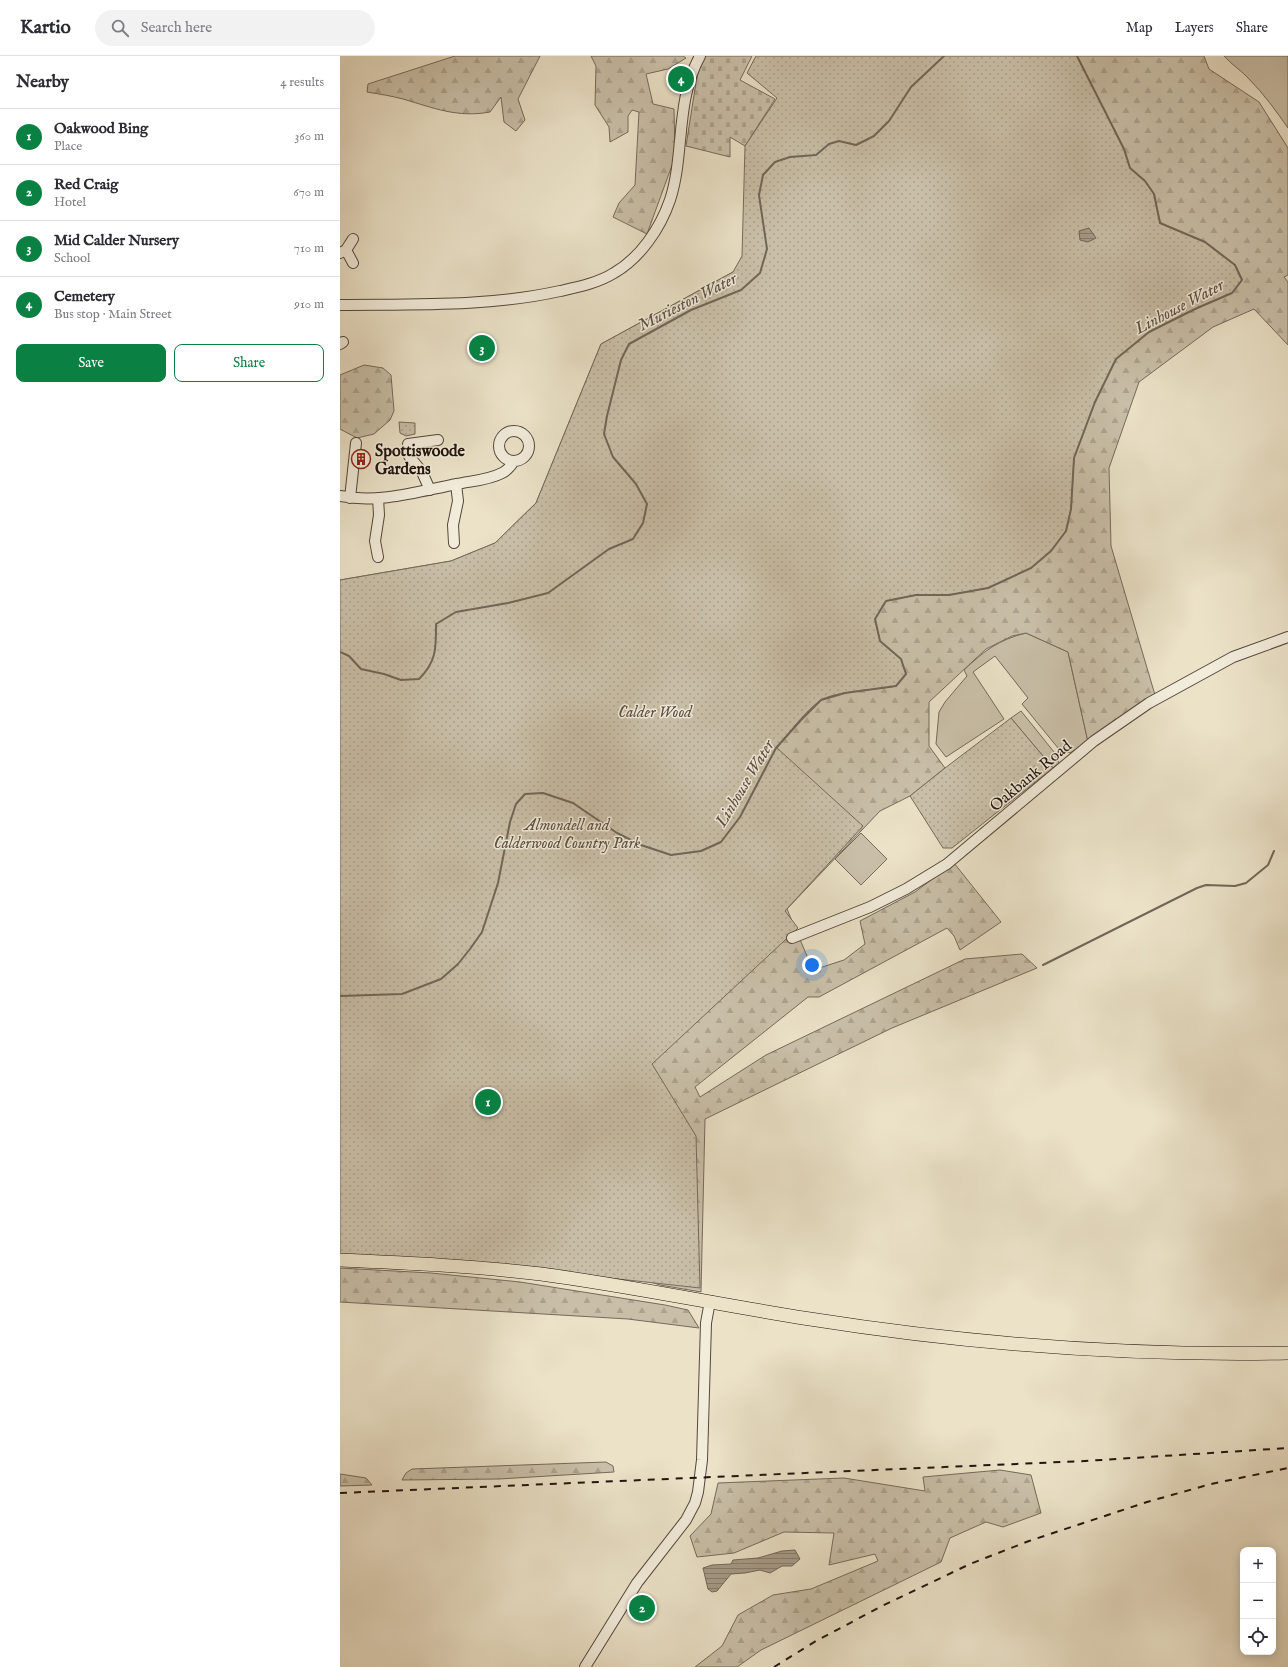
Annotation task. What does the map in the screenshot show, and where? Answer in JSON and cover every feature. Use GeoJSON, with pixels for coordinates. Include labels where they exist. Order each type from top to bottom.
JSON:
{"type":"FeatureCollection","features":[{"type":"Feature","properties":{"kind":"main road"},"geometry":{"type":"LineString","coordinates":[[340,1260],[458,1266],[542,1275],[710,1301],[811,1319],[992,1342],[1152,1352],[1236,1354],[1288,1353]]}},
{"type":"Feature","properties":{"kind":"street"},"geometry":{"type":"LineString","coordinates":[[340,305],[432,304],[534,297],[575,288],[613,273],[630,262],[644,247],[670,200],[676,175],[683,107],[692,75],[700,56]]}},
{"type":"Feature","properties":{"kind":"street"},"geometry":{"type":"LineString","coordinates":[[353,239],[343,251],[353,263]]}},
{"type":"Feature","properties":{"kind":"street"},"geometry":{"type":"LineString","coordinates":[[430,490],[422,472],[409,456],[408,444],[438,440]]}},
{"type":"Feature","properties":{"kind":"street"},"geometry":{"type":"LineString","coordinates":[[356,443],[345,497],[378,498],[491,478],[510,468],[514,461]]}},
{"type":"Feature","properties":{"kind":"street"},"geometry":{"type":"LineString","coordinates":[[456,484],[458,501],[453,526],[456,538]]}},
{"type":"Feature","properties":{"kind":"street"},"geometry":{"type":"LineString","coordinates":[[378,498],[379,515],[375,541],[378,557]]}},
{"type":"Feature","properties":{"kind":"street","name":"Oakbank Road"},"geometry":{"type":"LineString","coordinates":[[792,938],[870,907],[913,885],[947,864],[1094,741],[1149,703],[1233,657],[1288,637]]}},
{"type":"Feature","properties":{"kind":"street"},"geometry":{"type":"LineString","coordinates":[[585,1667],[637,1583],[686,1520],[695,1502],[698,1492],[702,1460],[706,1323],[710,1301]]}},
{"type":"Feature","properties":{"kind":"green space"},"geometry":{"type":"Polygon","coordinates":[[[455,56],[540,56],[518,99],[525,120],[516,131],[504,122],[501,97],[490,112],[467,114],[435,109],[399,98],[367,92],[368,84],[455,56]]]}},
{"type":"Feature","properties":{"kind":"green space"},"geometry":{"type":"Polygon","coordinates":[[[591,56],[683,56],[686,58],[668,69],[646,74],[653,104],[674,109],[675,157],[647,234],[613,217],[619,203],[635,185],[639,112],[632,110],[628,116],[628,132],[610,142],[609,127],[595,105],[596,66],[591,56]]]}},
{"type":"Feature","properties":{"kind":"green space"},"geometry":{"type":"Polygon","coordinates":[[[705,56],[752,56],[740,80],[775,99],[745,146],[730,137],[730,157],[686,146],[697,76],[705,56]]]}},
{"type":"Feature","properties":{"kind":"green space","name":"Almondell and Calderwood Country Park"},"geometry":{"type":"Polygon","coordinates":[[[756,56],[1077,56],[1124,149],[1130,168],[1145,181],[1154,194],[1160,223],[1205,242],[1235,265],[1242,280],[1232,293],[1195,309],[1149,332],[1116,359],[1095,402],[1074,458],[1071,509],[1066,531],[1051,551],[1031,568],[988,588],[949,595],[916,595],[886,601],[875,619],[880,641],[901,659],[906,674],[896,686],[846,693],[821,700],[792,729],[777,748],[863,826],[785,911],[798,928],[652,1064],[696,1136],[700,1288],[446,1260],[340,1257],[340,580],[451,561],[495,543],[536,503],[601,344],[733,272],[742,256],[745,146],[777,98],[747,73],[756,56]]]}},
{"type":"Feature","properties":{"kind":"green space","name":"Almondell and Calderwood Country Park"},"geometry":{"type":"Polygon","coordinates":[[[961,56],[1204,56],[1209,69],[1259,102],[1288,148],[1288,275],[1284,277],[1288,282],[1288,345],[1254,309],[1213,327],[1139,382],[1109,468],[1111,546],[1155,695],[1088,742],[1068,652],[1026,633],[1012,636],[986,649],[929,702],[929,746],[945,768],[910,796],[880,811],[787,909],[813,970],[844,960],[865,944],[860,921],[915,892],[954,863],[1001,922],[960,950],[954,936],[947,928],[819,997],[808,997],[695,1087],[700,1097],[766,1055],[965,959],[1022,954],[1037,968],[892,1028],[705,1119],[701,1292],[660,1285],[620,1272],[340,580],[451,561],[495,543],[536,503],[601,344],[733,272],[961,56]]]}},
{"type":"Feature","properties":{"kind":"green space"},"geometry":{"type":"Polygon","coordinates":[[[1224,56],[1288,56],[1288,128],[1260,91],[1224,56]]]}},
{"type":"Feature","properties":{"kind":"green space"},"geometry":{"type":"Polygon","coordinates":[[[364,365],[383,368],[391,375],[394,411],[390,420],[374,434],[357,438],[340,429],[340,375],[364,365]]]}},
{"type":"Feature","properties":{"kind":"green space"},"geometry":{"type":"Polygon","coordinates":[[[399,422],[415,423],[415,434],[406,436],[400,433],[399,422]]]}},
{"type":"Feature","properties":{"kind":"green space"},"geometry":{"type":"Polygon","coordinates":[[[1026,633],[1068,652],[1088,742],[1070,753],[1058,748],[1022,704],[1028,698],[995,656],[973,672],[1004,719],[946,757],[936,744],[939,712],[945,702],[967,676],[964,670],[992,647],[1007,639],[1026,633]]]}},
{"type":"Feature","properties":{"kind":"green space"},"geometry":{"type":"Polygon","coordinates":[[[1021,711],[1054,752],[1059,763],[1053,768],[1011,718],[1021,711]]]}},
{"type":"Feature","properties":{"kind":"green space"},"geometry":{"type":"Polygon","coordinates":[[[1011,718],[1053,768],[952,848],[943,848],[910,796],[1011,718]]]}},
{"type":"Feature","properties":{"kind":"green space"},"geometry":{"type":"Polygon","coordinates":[[[861,833],[887,859],[861,885],[835,859],[861,833]]]}},
{"type":"Feature","properties":{"kind":"green space"},"geometry":{"type":"Polygon","coordinates":[[[340,1268],[431,1273],[520,1282],[665,1305],[688,1310],[699,1328],[628,1319],[340,1302],[340,1268]]]}},
{"type":"Feature","properties":{"kind":"green space"},"geometry":{"type":"Polygon","coordinates":[[[606,1462],[613,1466],[614,1472],[499,1479],[402,1480],[406,1473],[412,1469],[606,1462]]]}},
{"type":"Feature","properties":{"kind":"green space"},"geometry":{"type":"Polygon","coordinates":[[[1000,1470],[1031,1475],[1041,1513],[1003,1527],[986,1522],[950,1538],[941,1562],[761,1650],[737,1667],[695,1667],[722,1646],[738,1615],[773,1595],[811,1589],[878,1561],[875,1554],[829,1565],[834,1533],[784,1532],[734,1553],[697,1557],[690,1536],[711,1514],[718,1483],[844,1478],[925,1491],[923,1477],[1000,1470]]]}},
{"type":"Feature","properties":{"kind":"green space"},"geometry":{"type":"Polygon","coordinates":[[[340,1474],[366,1478],[372,1485],[340,1486],[340,1474]]]}},
{"type":"Feature","properties":{"kind":"shaded area"},"geometry":{"type":"Polygon","coordinates":[[[1089,228],[1096,238],[1088,242],[1080,240],[1079,231],[1089,228]]]}},
{"type":"Feature","properties":{"kind":"shaded area"},"geometry":{"type":"Polygon","coordinates":[[[795,1550],[800,1559],[792,1566],[782,1566],[770,1573],[760,1570],[731,1574],[717,1591],[712,1592],[708,1589],[703,1568],[712,1565],[731,1564],[733,1560],[758,1558],[782,1551],[795,1550]]]}},
{"type":"Feature","properties":{"kind":"waterway","name":"Murieston Water"},"geometry":{"type":"LineString","coordinates":[[340,652],[349,656],[361,669],[384,674],[401,680],[419,679],[432,660],[436,640],[436,624],[456,612],[508,603],[548,593],[609,549],[633,539],[643,523],[647,504],[636,484],[613,457],[604,434],[621,360],[629,344],[691,310],[741,290],[760,273],[767,249],[759,195],[763,175],[775,162],[790,157],[816,155],[829,144],[839,141],[856,145],[874,136],[889,121],[911,87],[944,56]]}},
{"type":"Feature","properties":{"kind":"waterway","name":"Linhouse Water"},"geometry":{"type":"LineString","coordinates":[[340,996],[402,994],[441,979],[458,964],[482,932],[498,883],[510,822],[516,804],[525,794],[543,793],[573,803],[617,833],[641,845],[671,855],[701,851],[721,842],[740,817],[776,748],[821,700],[845,693],[896,686],[906,674],[901,659],[880,641],[875,619],[886,601],[916,595],[949,595],[988,588],[1031,568],[1051,551],[1066,531],[1071,509],[1074,458],[1095,402],[1116,359],[1149,332],[1195,309],[1232,293],[1242,280],[1235,265],[1205,242],[1160,223],[1154,194],[1145,181],[1130,168],[1124,149],[1077,56]]}},
{"type":"Feature","properties":{"kind":"waterway"},"geometry":{"type":"LineString","coordinates":[[1043,965],[1197,888],[1206,885],[1235,886],[1246,883],[1268,865],[1274,851]]}},
{"type":"Feature","properties":{"kind":"railway"},"geometry":{"type":"LineString","coordinates":[[340,1493],[1085,1461],[1288,1448]]}},
{"type":"Feature","properties":{"kind":"railway"},"geometry":{"type":"LineString","coordinates":[[774,1667],[816,1641],[882,1606],[970,1564],[1029,1541],[1147,1502],[1211,1484],[1288,1468]]}},
{"type":"Feature","properties":{"kind":"place","name":"Cemetery"},"geometry":{"type":"Point","coordinates":[681,79]}},
{"type":"Feature","properties":{"kind":"place","name":"Mid Calder Nursery"},"geometry":{"type":"Point","coordinates":[482,348]}},
{"type":"Feature","properties":{"kind":"place","name":"Spottiswoode Gardens"},"geometry":{"type":"Point","coordinates":[361,459]}},
{"type":"Feature","properties":{"kind":"place","name":"Oakwood Bing"},"geometry":{"type":"Point","coordinates":[488,1102]}},
{"type":"Feature","properties":{"kind":"place","name":"Red Craig"},"geometry":{"type":"Point","coordinates":[642,1608]}},
{"type":"Feature","properties":{"kind":"park label","name":"Calder Wood"},"geometry":{"type":"Point","coordinates":[655,711]}}]}
